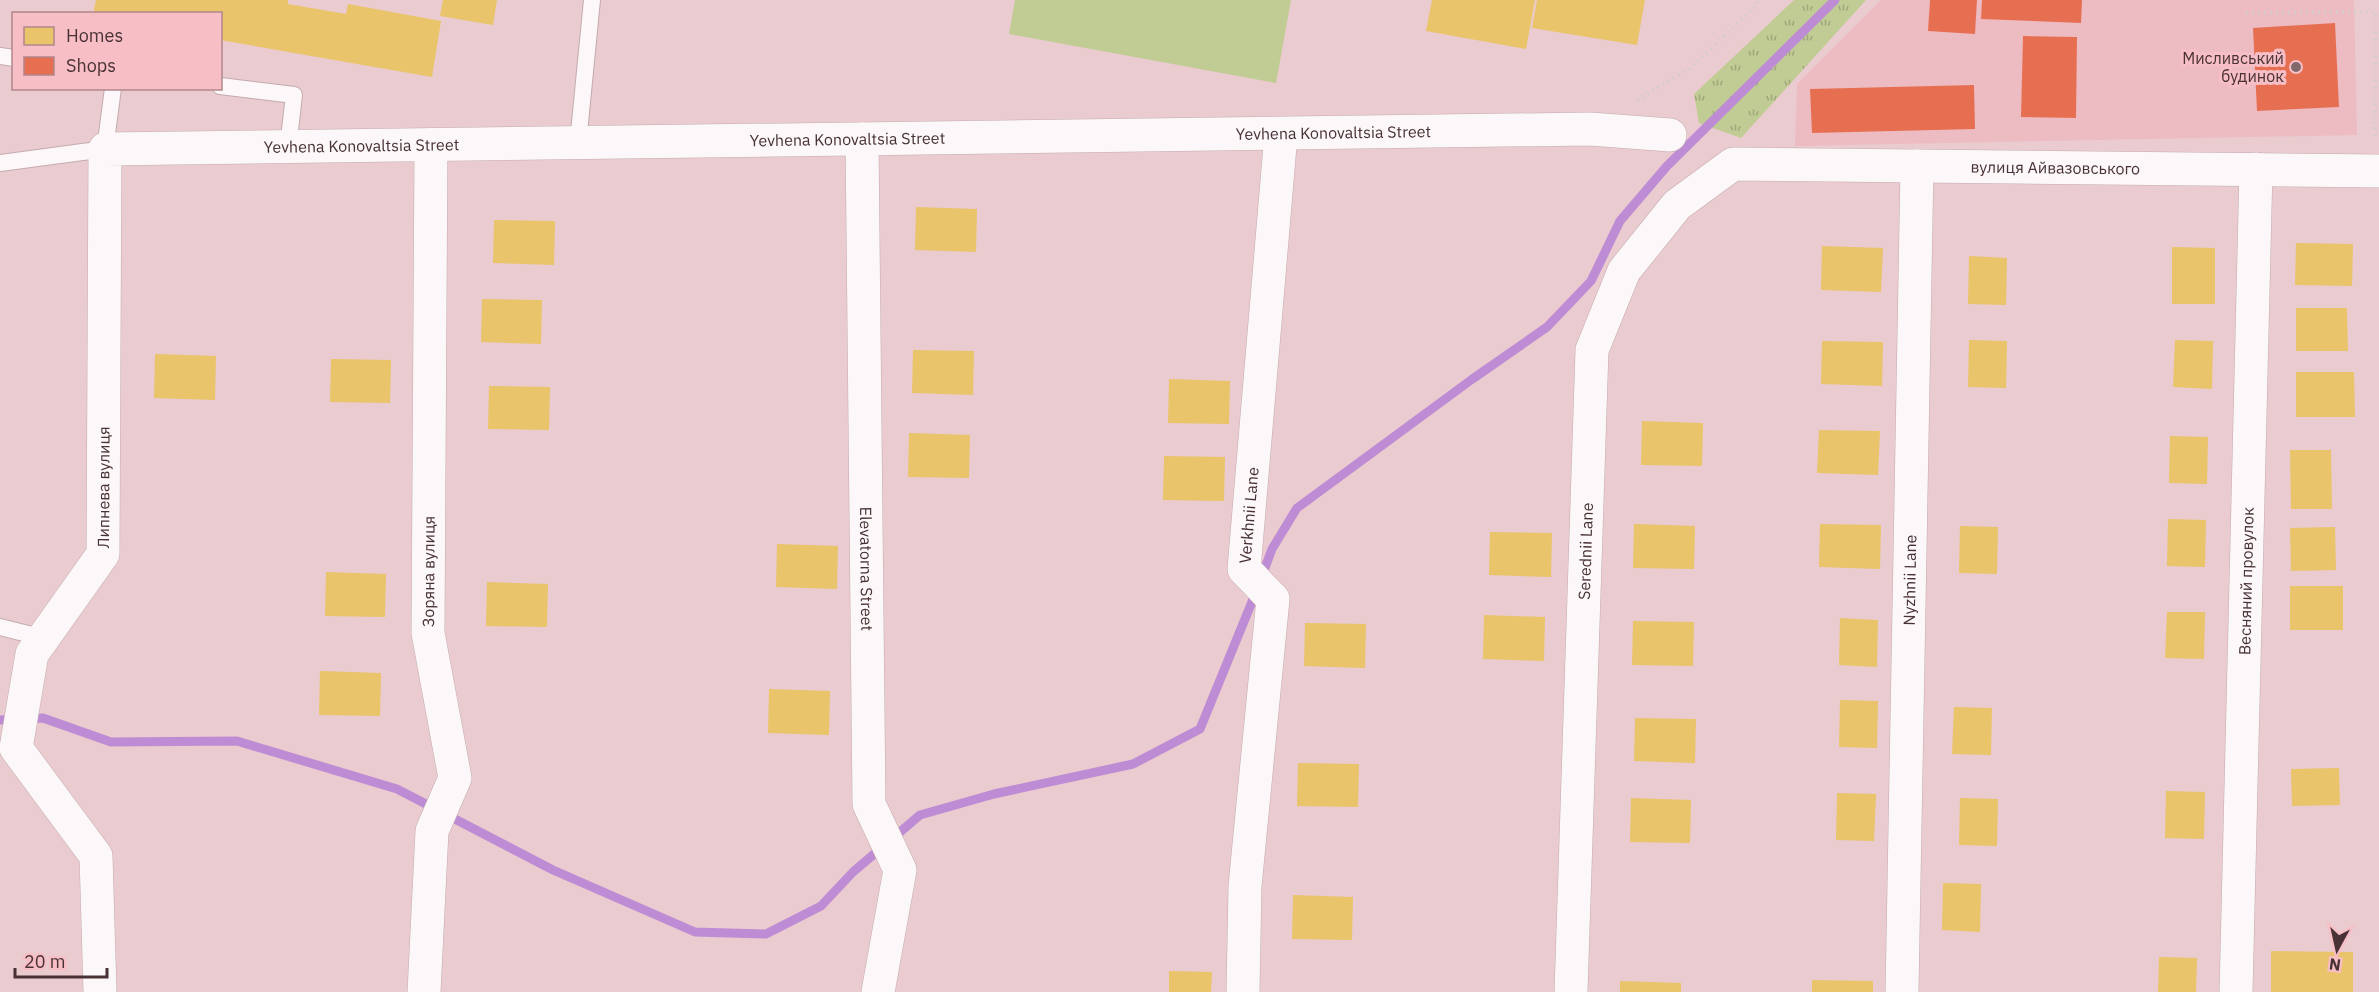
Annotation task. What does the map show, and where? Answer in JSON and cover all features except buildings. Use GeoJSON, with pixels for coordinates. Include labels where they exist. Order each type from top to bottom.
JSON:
{"type":"FeatureCollection","features":[{"type":"Feature","properties":{"kind":"street","name":"Yevhena Konovaltsia Street"},"geometry":{"type":"LineString","coordinates":[[105,149],[1590,129],[1670,135]]}},
{"type":"Feature","properties":{"kind":"street","name":"Verkhnii Lane"},"geometry":{"type":"LineString","coordinates":[[1243,992],[1245,886],[1273,599],[1244,569],[1281,134]]}},
{"type":"Feature","properties":{"kind":"street","name":"Elevatorna Street"},"geometry":{"type":"LineString","coordinates":[[862,139],[869,804],[900,870],[878,992]]}},
{"type":"Feature","properties":{"kind":"street","name":"Зоряна вулиця"},"geometry":{"type":"LineString","coordinates":[[424,992],[432,831],[455,778],[428,633],[431,145]]}},
{"type":"Feature","properties":{"kind":"street","name":"Липнева вулиця"},"geometry":{"type":"LineString","coordinates":[[100,992],[96,856],[16,748],[38,646],[103,554],[105,149]]}},
{"type":"Feature","properties":{"kind":"street","name":"вулиця Айвазовського"},"geometry":{"type":"LineString","coordinates":[[1733,164],[2377,171]]}},
{"type":"Feature","properties":{"kind":"street","name":"Serednii Lane"},"geometry":{"type":"LineString","coordinates":[[1571,992],[1592,350],[1624,271],[1677,205],[1733,164]]}},
{"type":"Feature","properties":{"kind":"street","name":"Nyzhnii Lane"},"geometry":{"type":"LineString","coordinates":[[1902,992],[1917,166]]}},
{"type":"Feature","properties":{"kind":"street","name":"Весняний провулок"},"geometry":{"type":"LineString","coordinates":[[2236,992],[2256,169]]}},
{"type":"Feature","properties":{"kind":"lane"},"geometry":{"type":"LineString","coordinates":[[578,143],[592,0]]}},
{"type":"Feature","properties":{"kind":"lane"},"geometry":{"type":"LineString","coordinates":[[222,86],[294,95],[288,147]]}},
{"type":"Feature","properties":{"kind":"lane"},"geometry":{"type":"LineString","coordinates":[[0,163],[105,149],[113,90]]}},
{"type":"Feature","properties":{"kind":"lane"},"geometry":{"type":"LineString","coordinates":[[0,627],[38,646]]}},
{"type":"Feature","properties":{"kind":"path"},"geometry":{"type":"LineString","coordinates":[[1689,69],[1757,5],[1758,0]]}},
{"type":"Feature","properties":{"kind":"path"},"geometry":{"type":"LineString","coordinates":[[2246,13],[2376,12],[2377,171]]}},
{"type":"Feature","properties":{"kind":"shaded area"},"geometry":{"type":"Polygon","coordinates":[[[1881,0],[2354,0],[2357,135],[1795,146],[1797,84],[1881,0]]]}},
{"type":"Feature","properties":{"kind":"green space"},"geometry":{"type":"Polygon","coordinates":[[[1015,0],[1291,0],[1276,83],[1009,34],[1015,0]]]}},
{"type":"Feature","properties":{"kind":"green space"},"geometry":{"type":"Polygon","coordinates":[[[1794,0],[1866,0],[1741,138],[1699,123],[1694,94],[1794,0]]]}},
{"type":"Feature","properties":{"kind":"waterway"},"geometry":{"type":"LineString","coordinates":[[1262,576],[1272,549],[1297,508],[1547,327],[1591,281],[1620,221],[1667,166],[1835,0]]}},
{"type":"Feature","properties":{"kind":"waterway"},"geometry":{"type":"LineString","coordinates":[[0,720],[43,718],[111,742],[237,741],[397,789],[553,870],[695,932],[766,934],[821,906],[853,872],[920,815],[994,794],[1133,764],[1200,729],[1256,592]]}},
{"type":"Feature","properties":{"kind":"place","name":"Мисливський будинок"},"geometry":{"type":"Point","coordinates":[2296,67]}}]}
